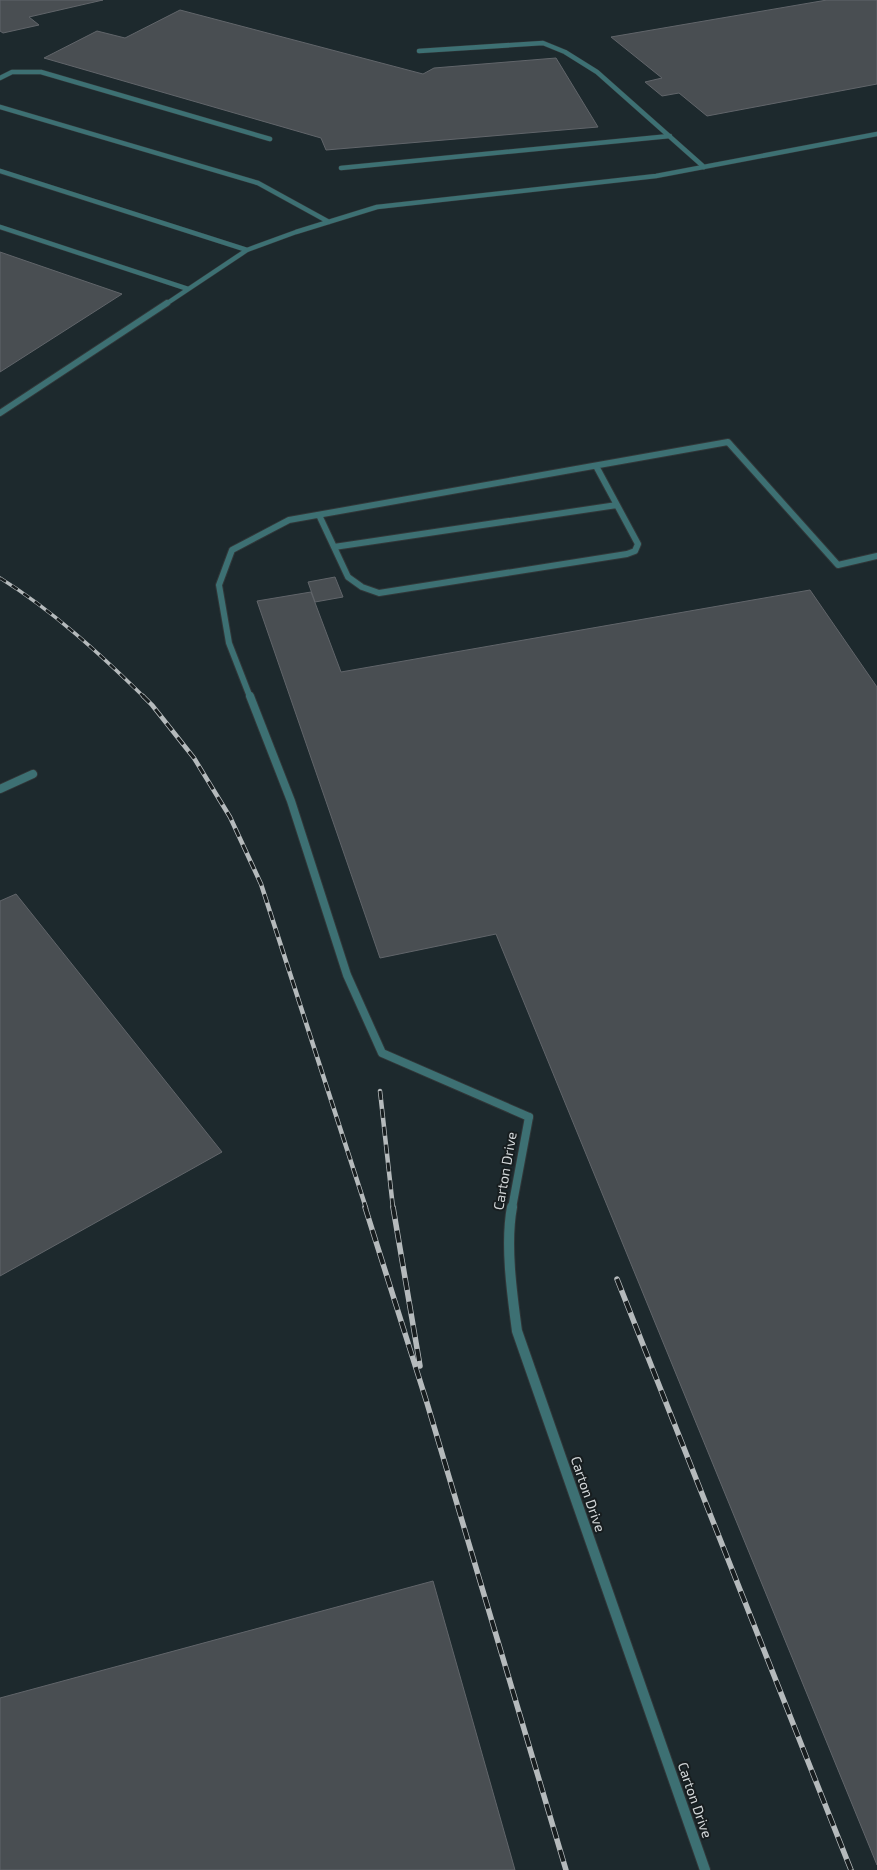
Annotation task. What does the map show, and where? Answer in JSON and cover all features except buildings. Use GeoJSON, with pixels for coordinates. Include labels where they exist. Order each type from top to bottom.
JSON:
{"type":"FeatureCollection","features":[{"type":"Feature","properties":{"kind":"street"},"geometry":{"type":"LineString","coordinates":[[419,51],[543,44],[565,52],[597,72],[704,167]]}},
{"type":"Feature","properties":{"kind":"street"},"geometry":{"type":"LineString","coordinates":[[0,78],[12,72],[41,72],[270,140]]}},
{"type":"Feature","properties":{"kind":"street"},"geometry":{"type":"LineString","coordinates":[[0,107],[258,183],[329,222]]}},
{"type":"Feature","properties":{"kind":"street"},"geometry":{"type":"LineString","coordinates":[[0,413],[247,250],[329,222],[377,207],[656,176],[877,134]]}},
{"type":"Feature","properties":{"kind":"street"},"geometry":{"type":"LineString","coordinates":[[342,168],[670,136]]}},
{"type":"Feature","properties":{"kind":"street"},"geometry":{"type":"LineString","coordinates":[[0,172],[247,250]]}},
{"type":"Feature","properties":{"kind":"street"},"geometry":{"type":"LineString","coordinates":[[0,227],[188,289]]}},
{"type":"Feature","properties":{"kind":"street"},"geometry":{"type":"LineString","coordinates":[[596,466],[638,544],[635,551],[627,554],[379,593],[365,590],[355,584],[348,577],[319,515],[728,442],[838,565],[877,556]]}},
{"type":"Feature","properties":{"kind":"street"},"geometry":{"type":"LineString","coordinates":[[334,547],[618,505]]}},
{"type":"Feature","properties":{"kind":"street","name":"Carton Drive"},"geometry":{"type":"LineString","coordinates":[[319,515],[289,520],[232,550],[219,585],[229,643],[291,801],[347,974],[382,1052],[529,1117],[510,1218],[511,1284],[517,1331],[705,1870]]}},
{"type":"Feature","properties":{"kind":"street"},"geometry":{"type":"LineString","coordinates":[[0,789],[33,774]]}},
{"type":"Feature","properties":{"kind":"shaded area"},"geometry":{"type":"Polygon","coordinates":[[[0,0],[877,0],[877,1870],[0,1870],[0,0]]]}},
{"type":"Feature","properties":{"kind":"railway"},"geometry":{"type":"LineString","coordinates":[[0,578],[39,604],[75,633],[144,697]]}},
{"type":"Feature","properties":{"kind":"railway"},"geometry":{"type":"LineString","coordinates":[[144,697],[194,758],[230,817],[261,884],[366,1208]]}},
{"type":"Feature","properties":{"kind":"railway"},"geometry":{"type":"LineString","coordinates":[[380,1091],[393,1208]]}},
{"type":"Feature","properties":{"kind":"railway"},"geometry":{"type":"LineString","coordinates":[[365,1207],[427,1403],[566,1870]]}},
{"type":"Feature","properties":{"kind":"railway"},"geometry":{"type":"LineString","coordinates":[[393,1207],[420,1366]]}},
{"type":"Feature","properties":{"kind":"railway"},"geometry":{"type":"LineString","coordinates":[[617,1279],[851,1870]]}}]}
